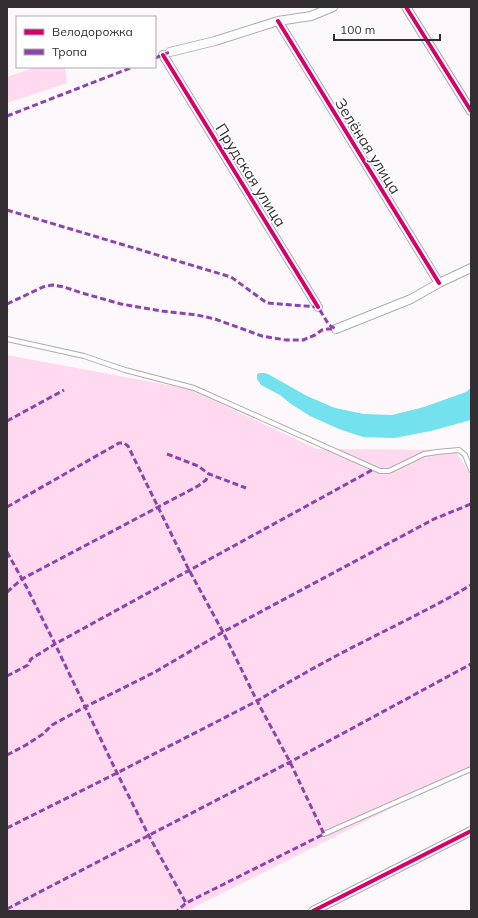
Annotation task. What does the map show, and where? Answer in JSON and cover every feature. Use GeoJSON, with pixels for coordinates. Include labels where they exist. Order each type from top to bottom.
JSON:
{"type":"FeatureCollection","features":[{"type":"Feature","properties":{"kind":"street"},"geometry":{"type":"LineString","coordinates":[[278,21],[311,16],[333,7]]}},
{"type":"Feature","properties":{"kind":"street"},"geometry":{"type":"LineString","coordinates":[[406,7],[471,111]]}},
{"type":"Feature","properties":{"kind":"street","name":"Прудская улица"},"geometry":{"type":"LineString","coordinates":[[278,21],[215,41],[167,53],[318,307]]}},
{"type":"Feature","properties":{"kind":"street","name":"Зелёная улица"},"geometry":{"type":"LineString","coordinates":[[278,21],[439,283]]}},
{"type":"Feature","properties":{"kind":"street"},"geometry":{"type":"LineString","coordinates":[[336,329],[411,299],[439,283],[471,268]]}},
{"type":"Feature","properties":{"kind":"street"},"geometry":{"type":"LineString","coordinates":[[313,911],[471,831]]}},
{"type":"Feature","properties":{"kind":"lane"},"geometry":{"type":"LineString","coordinates":[[7,339],[84,356],[125,370],[194,388],[380,471],[389,471],[424,454],[458,450],[465,455],[471,470]]}},
{"type":"Feature","properties":{"kind":"lane"},"geometry":{"type":"LineString","coordinates":[[324,834],[471,769]]}},
{"type":"Feature","properties":{"kind":"shaded area"},"geometry":{"type":"Polygon","coordinates":[[[33,68],[65,68],[67,83],[7,103],[7,77],[33,68]]]}},
{"type":"Feature","properties":{"kind":"shaded area"},"geometry":{"type":"Polygon","coordinates":[[[7,355],[189,389],[317,449],[455,450],[471,476],[471,768],[187,911],[7,911],[7,355]]]}},
{"type":"Feature","properties":{"kind":"water"},"geometry":{"type":"Polygon","coordinates":[[[258,373],[268,374],[307,396],[335,408],[364,414],[392,415],[424,407],[466,392],[471,388],[471,420],[431,431],[394,438],[363,437],[339,429],[310,416],[280,395],[261,385],[257,379],[258,373]]]}},
{"type":"Feature","properties":{"kind":"marked path"},"geometry":{"type":"LineString","coordinates":[[156,58],[170,52]]}},
{"type":"Feature","properties":{"kind":"marked path"},"geometry":{"type":"LineString","coordinates":[[7,116],[130,68]]}},
{"type":"Feature","properties":{"kind":"marked path"},"geometry":{"type":"LineString","coordinates":[[7,210],[231,277],[267,303],[318,307],[329,325],[336,329]]}},
{"type":"Feature","properties":{"kind":"marked path"},"geometry":{"type":"LineString","coordinates":[[7,304],[43,287],[52,285],[64,287],[121,304],[215,319],[262,336],[286,340],[303,340],[322,330],[335,329]]}},
{"type":"Feature","properties":{"kind":"marked path"},"geometry":{"type":"LineString","coordinates":[[7,421],[64,390]]}},
{"type":"Feature","properties":{"kind":"marked path"},"geometry":{"type":"LineString","coordinates":[[7,507],[119,443],[124,443],[128,446],[189,570],[223,632],[257,701],[290,762],[324,834],[186,903],[177,911]]}},
{"type":"Feature","properties":{"kind":"marked path"},"geometry":{"type":"LineString","coordinates":[[167,454],[198,466],[209,474],[246,488]]}},
{"type":"Feature","properties":{"kind":"marked path"},"geometry":{"type":"LineString","coordinates":[[7,676],[28,665],[31,659],[55,644],[374,469]]}},
{"type":"Feature","properties":{"kind":"marked path"},"geometry":{"type":"LineString","coordinates":[[7,592],[22,579],[198,486],[206,480],[209,474]]}},
{"type":"Feature","properties":{"kind":"marked path"},"geometry":{"type":"LineString","coordinates":[[7,755],[43,734],[52,725],[155,672],[223,632],[434,519],[471,504]]}},
{"type":"Feature","properties":{"kind":"marked path"},"geometry":{"type":"LineString","coordinates":[[7,552],[27,588],[149,836],[186,903]]}},
{"type":"Feature","properties":{"kind":"marked path"},"geometry":{"type":"LineString","coordinates":[[7,828],[257,701],[323,663],[471,585]]}},
{"type":"Feature","properties":{"kind":"marked path"},"geometry":{"type":"LineString","coordinates":[[7,909],[290,762],[471,664]]}},
{"type":"Feature","properties":{"kind":"cycle path"},"geometry":{"type":"LineString","coordinates":[[406,7],[471,111]]}},
{"type":"Feature","properties":{"kind":"cycle path"},"geometry":{"type":"LineString","coordinates":[[278,21],[439,283]]}},
{"type":"Feature","properties":{"kind":"cycle path"},"geometry":{"type":"LineString","coordinates":[[163,55],[318,307]]}},
{"type":"Feature","properties":{"kind":"cycle path"},"geometry":{"type":"LineString","coordinates":[[313,911],[471,831]]}}]}
